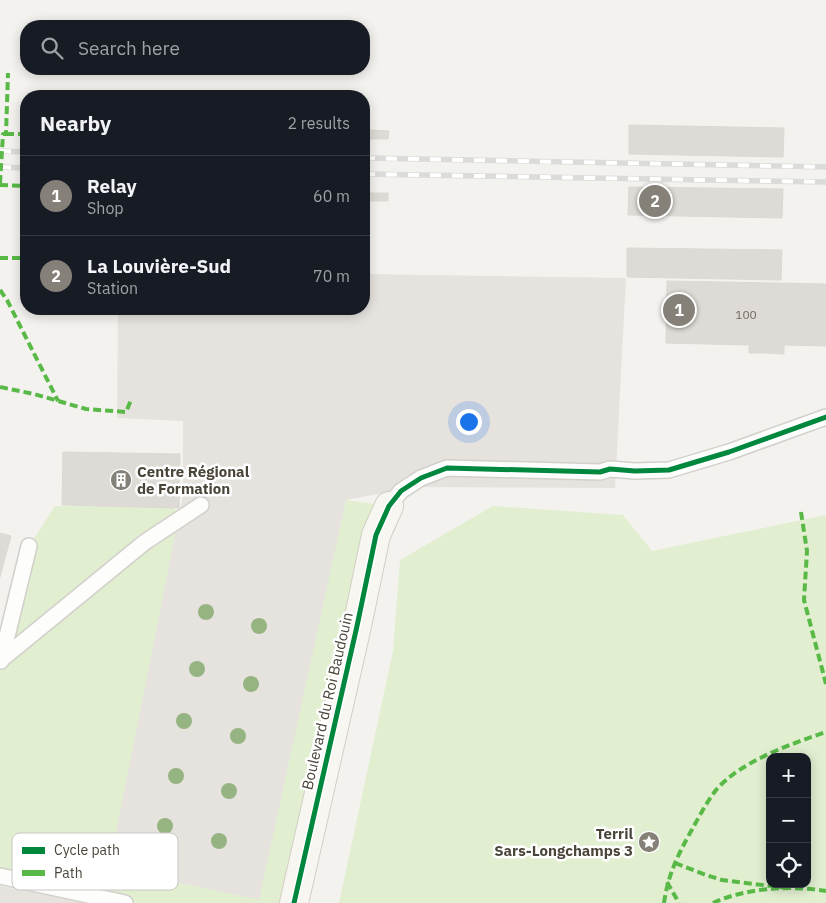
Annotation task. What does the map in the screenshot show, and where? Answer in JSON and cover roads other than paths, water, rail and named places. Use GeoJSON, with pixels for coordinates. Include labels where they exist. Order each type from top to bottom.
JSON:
{"type":"FeatureCollection","features":[{"type":"Feature","properties":{"kind":"street","name":"Boulevard du Roi Baudouin"},"geometry":{"type":"LineString","coordinates":[[294,903],[376,535],[389,506]]}},
{"type":"Feature","properties":{"kind":"lane"},"geometry":{"type":"LineString","coordinates":[[389,506],[401,491],[421,478],[447,468],[600,472],[610,469],[635,471],[669,470],[729,452],[826,417]]}},
{"type":"Feature","properties":{"kind":"lane"},"geometry":{"type":"LineString","coordinates":[[1,663],[145,542],[201,506]]}},
{"type":"Feature","properties":{"kind":"lane"},"geometry":{"type":"LineString","coordinates":[[1,663],[29,546]]}},
{"type":"Feature","properties":{"kind":"lane"},"geometry":{"type":"LineString","coordinates":[[65,890],[125,903]]}},
{"type":"Feature","properties":{"kind":"railway"},"geometry":{"type":"LineString","coordinates":[[0,151],[20,152]]}},
{"type":"Feature","properties":{"kind":"railway"},"geometry":{"type":"LineString","coordinates":[[370,158],[826,167]]}},
{"type":"Feature","properties":{"kind":"railway"},"geometry":{"type":"LineString","coordinates":[[0,167],[20,168]]}},
{"type":"Feature","properties":{"kind":"railway"},"geometry":{"type":"LineString","coordinates":[[370,174],[826,182]]}},
{"type":"Feature","properties":{"kind":"place","name":"La Louvière-Sud"},"geometry":{"type":"Point","coordinates":[655,201]}},
{"type":"Feature","properties":{"kind":"place","name":"Relay"},"geometry":{"type":"Point","coordinates":[679,310]}},
{"type":"Feature","properties":{"kind":"place","name":"Centre Régional de Formation"},"geometry":{"type":"Point","coordinates":[121,480]}},
{"type":"Feature","properties":{"kind":"place","name":"Terril Sars-Longchamps 3"},"geometry":{"type":"Point","coordinates":[649,842]}}]}
